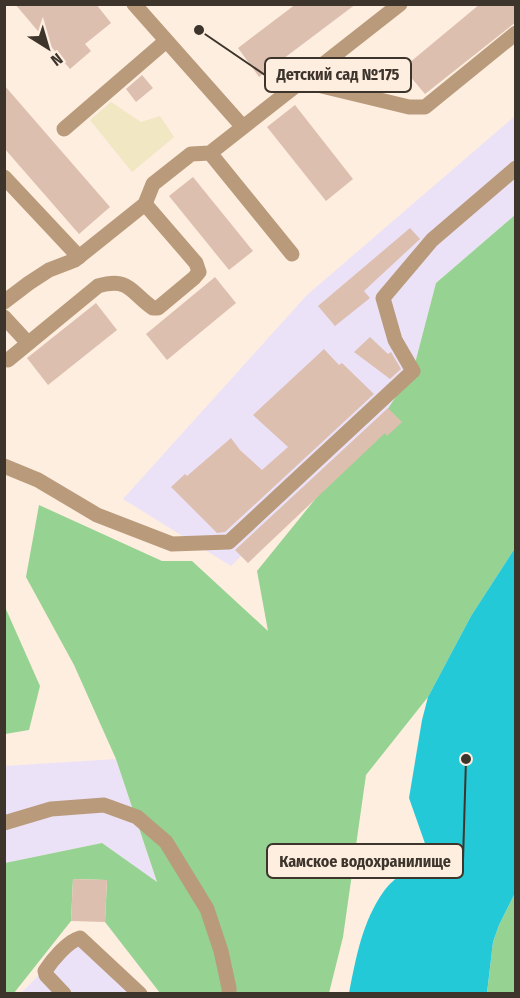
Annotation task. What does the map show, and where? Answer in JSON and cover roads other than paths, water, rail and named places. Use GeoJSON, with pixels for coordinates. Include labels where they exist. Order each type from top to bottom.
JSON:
{"type":"FeatureCollection","features":[{"type":"Feature","properties":{"kind":"street"},"geometry":{"type":"LineString","coordinates":[[134,4],[243,127]]}},
{"type":"Feature","properties":{"kind":"street"},"geometry":{"type":"LineString","coordinates":[[4,302],[42,274],[79,257],[146,204],[153,184],[191,154],[210,153],[400,4]]}},
{"type":"Feature","properties":{"kind":"street"},"geometry":{"type":"LineString","coordinates":[[302,81],[409,107],[425,107],[516,33]]}},
{"type":"Feature","properties":{"kind":"street"},"geometry":{"type":"LineString","coordinates":[[64,129],[166,41]]}},
{"type":"Feature","properties":{"kind":"street"},"geometry":{"type":"LineString","coordinates":[[210,153],[292,254]]}},
{"type":"Feature","properties":{"kind":"street"},"geometry":{"type":"LineString","coordinates":[[4,466],[38,480],[97,515],[172,544],[229,542],[414,371],[395,340],[383,298],[432,240],[516,168]]}},
{"type":"Feature","properties":{"kind":"street"},"geometry":{"type":"LineString","coordinates":[[4,177],[79,257]]}},
{"type":"Feature","properties":{"kind":"street"},"geometry":{"type":"LineString","coordinates":[[8,360],[98,286],[111,282],[122,283],[130,287],[153,308],[158,308],[200,272],[196,263],[146,204]]}},
{"type":"Feature","properties":{"kind":"street"},"geometry":{"type":"LineString","coordinates":[[4,317],[28,343]]}},
{"type":"Feature","properties":{"kind":"street"},"geometry":{"type":"LineString","coordinates":[[4,823],[51,809],[104,805],[137,818],[166,842],[207,909],[221,951],[230,988],[229,993]]}},
{"type":"Feature","properties":{"kind":"street"},"geometry":{"type":"LineString","coordinates":[[64,993],[46,975],[45,971],[71,943],[80,938],[140,993]]}},
{"type":"Feature","properties":{"kind":"water"},"geometry":{"type":"Polygon","coordinates":[[[515,548],[515,893],[493,942],[487,993],[349,993],[361,940],[376,903],[393,881],[420,865],[427,857],[428,852],[409,798],[428,697],[471,616],[515,548]]]}},
{"type":"Feature","properties":{"kind":"place","name":"Детский сад №175"},"geometry":{"type":"Point","coordinates":[199,30]}},
{"type":"Feature","properties":{"kind":"place","name":"Камское водохранилище"},"geometry":{"type":"Point","coordinates":[466,759]}}]}
